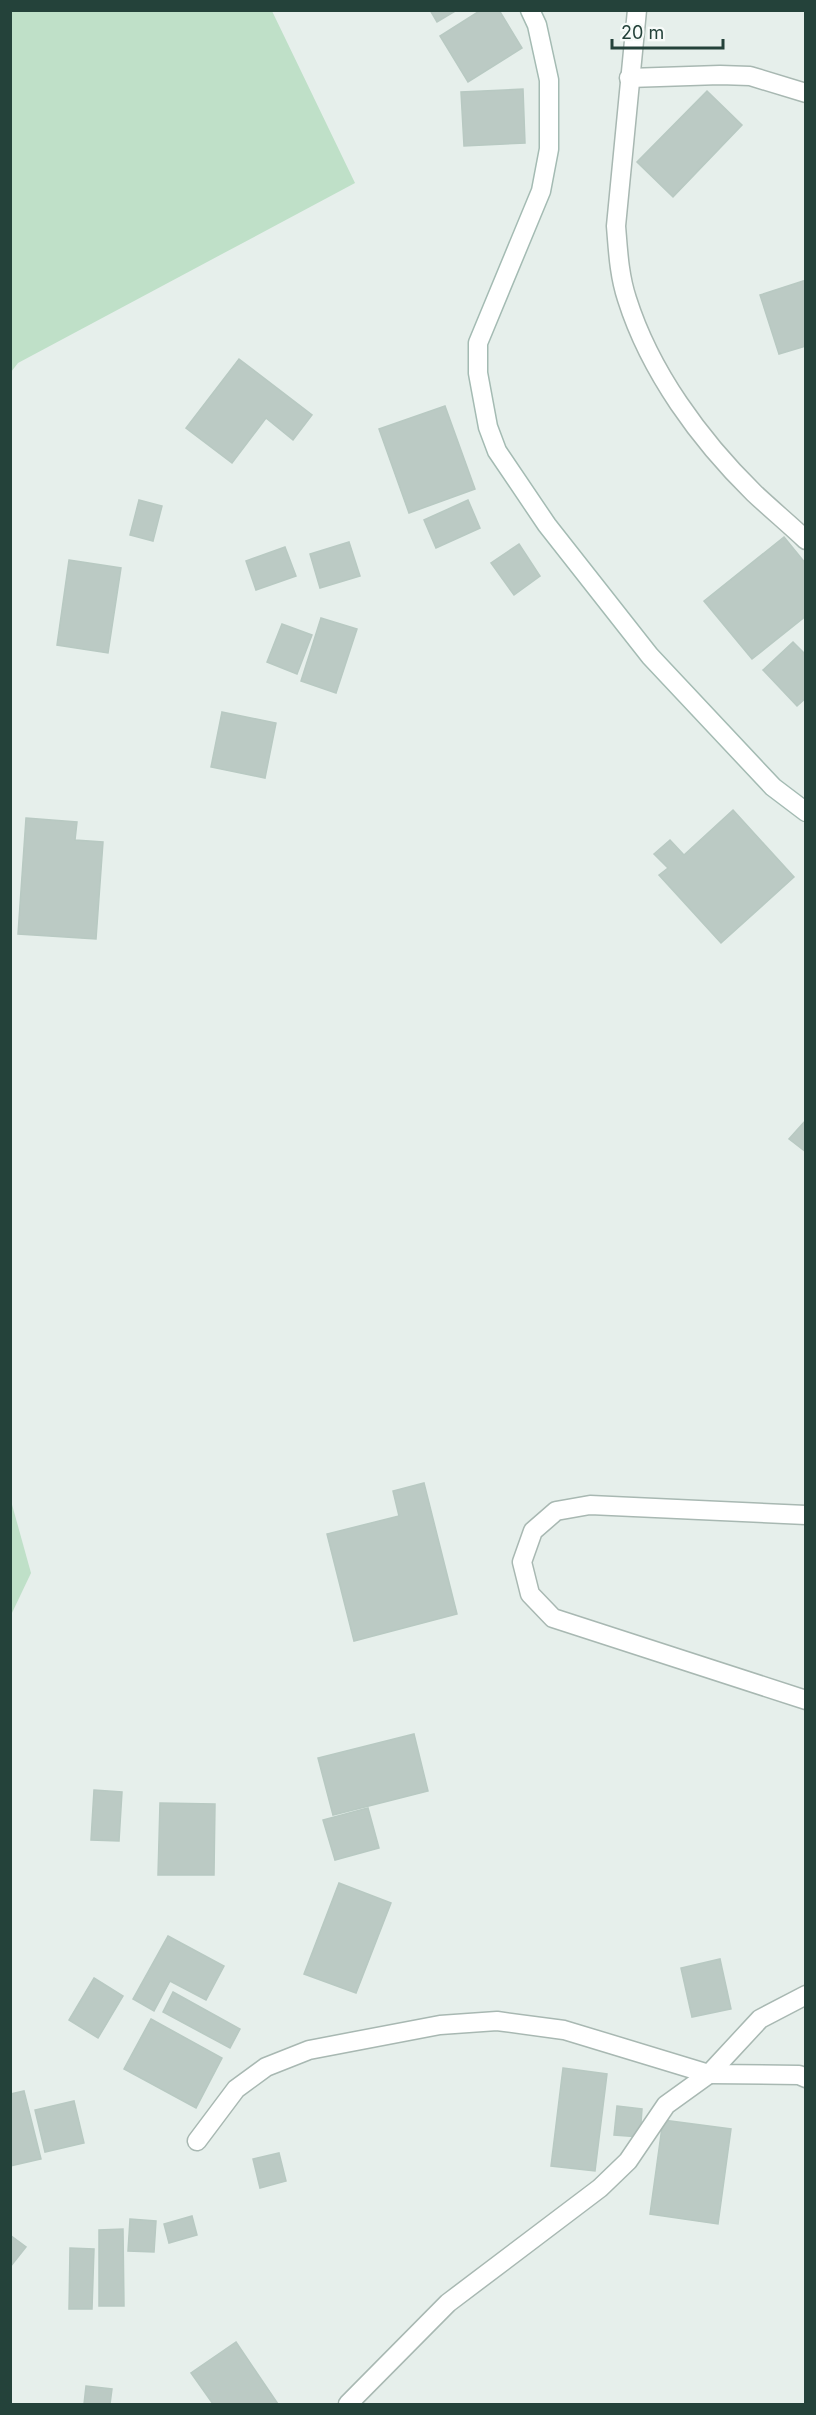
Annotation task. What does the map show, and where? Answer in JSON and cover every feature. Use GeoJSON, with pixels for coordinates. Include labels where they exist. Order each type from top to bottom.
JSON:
{"type":"FeatureCollection","features":[{"type":"Feature","properties":{"kind":"street"},"geometry":{"type":"LineString","coordinates":[[530,10],[537,25],[549,80],[549,150],[541,191],[477,343],[478,373],[488,427],[497,451],[547,525],[636,640],[700,712],[772,787],[806,812]]}},
{"type":"Feature","properties":{"kind":"street"},"geometry":{"type":"LineString","coordinates":[[637,10],[616,226],[619,261],[626,297],[639,333],[686,412],[718,455],[755,494],[806,540]]}},
{"type":"Feature","properties":{"kind":"street"},"geometry":{"type":"LineString","coordinates":[[629,78],[750,76],[806,93]]}},
{"type":"Feature","properties":{"kind":"street"},"geometry":{"type":"LineString","coordinates":[[806,1515],[590,1504],[556,1511],[533,1531],[522,1562],[530,1594],[552,1618],[806,1700]]}},
{"type":"Feature","properties":{"kind":"street"},"geometry":{"type":"LineString","coordinates":[[348,2404],[448,2303],[600,2188],[628,2161],[666,2105],[709,2074],[760,2019],[806,1995]]}},
{"type":"Feature","properties":{"kind":"street"},"geometry":{"type":"LineString","coordinates":[[197,2141],[236,2089],[266,2067],[309,2050],[440,2025],[497,2020],[564,2030],[709,2074],[799,2075],[806,2078]]}},
{"type":"Feature","properties":{"kind":"green space"},"geometry":{"type":"Polygon","coordinates":[[[11,10],[272,11],[355,183],[18,363],[11,372],[11,10]]]}},
{"type":"Feature","properties":{"kind":"green space"},"geometry":{"type":"Polygon","coordinates":[[[11,1501],[31,1573],[10,1615],[11,1501]]]}},
{"type":"Feature","properties":{"kind":"building"},"geometry":{"type":"Polygon","coordinates":[[[430,10],[457,10],[437,22],[430,10]]]}},
{"type":"Feature","properties":{"kind":"building"},"geometry":{"type":"Polygon","coordinates":[[[481,10],[499,10],[522,48],[468,82],[440,36],[481,10]]]}},
{"type":"Feature","properties":{"kind":"building"},"geometry":{"type":"Polygon","coordinates":[[[523,89],[525,143],[464,146],[461,92],[523,89]]]}},
{"type":"Feature","properties":{"kind":"building"},"geometry":{"type":"Polygon","coordinates":[[[707,91],[742,125],[673,197],[637,162],[707,91]]]}},
{"type":"Feature","properties":{"kind":"building"},"geometry":{"type":"Polygon","coordinates":[[[806,280],[806,346],[779,354],[760,295],[806,280]]]}},
{"type":"Feature","properties":{"kind":"building"},"geometry":{"type":"Polygon","coordinates":[[[239,359],[312,415],[293,440],[266,418],[232,463],[186,428],[239,359]]]}},
{"type":"Feature","properties":{"kind":"building"},"geometry":{"type":"Polygon","coordinates":[[[445,406],[475,489],[409,513],[379,429],[445,406]]]}},
{"type":"Feature","properties":{"kind":"building"},"geometry":{"type":"Polygon","coordinates":[[[139,500],[162,506],[153,541],[130,535],[139,500]]]}},
{"type":"Feature","properties":{"kind":"building"},"geometry":{"type":"Polygon","coordinates":[[[468,500],[480,528],[436,548],[424,520],[468,500]]]}},
{"type":"Feature","properties":{"kind":"building"},"geometry":{"type":"Polygon","coordinates":[[[784,537],[806,564],[806,616],[752,659],[704,601],[784,537]]]}},
{"type":"Feature","properties":{"kind":"building"},"geometry":{"type":"Polygon","coordinates":[[[349,542],[360,576],[320,588],[310,554],[349,542]]]}},
{"type":"Feature","properties":{"kind":"building"},"geometry":{"type":"Polygon","coordinates":[[[519,544],[540,576],[514,595],[491,563],[519,544]]]}},
{"type":"Feature","properties":{"kind":"building"},"geometry":{"type":"Polygon","coordinates":[[[285,547],[296,576],[256,590],[246,561],[285,547]]]}},
{"type":"Feature","properties":{"kind":"building"},"geometry":{"type":"Polygon","coordinates":[[[69,560],[121,568],[108,653],[57,645],[69,560]]]}},
{"type":"Feature","properties":{"kind":"building"},"geometry":{"type":"Polygon","coordinates":[[[321,618],[357,629],[336,693],[301,681],[321,618]]]}},
{"type":"Feature","properties":{"kind":"building"},"geometry":{"type":"Polygon","coordinates":[[[282,624],[312,635],[297,674],[267,662],[282,624]]]}},
{"type":"Feature","properties":{"kind":"building"},"geometry":{"type":"Polygon","coordinates":[[[793,642],[806,655],[806,698],[797,706],[763,670],[793,642]]]}},
{"type":"Feature","properties":{"kind":"building"},"geometry":{"type":"Polygon","coordinates":[[[222,712],[276,723],[265,778],[211,767],[222,712]]]}},
{"type":"Feature","properties":{"kind":"building"},"geometry":{"type":"Polygon","coordinates":[[[733,810],[794,877],[721,943],[659,875],[668,868],[654,854],[670,840],[684,855],[733,810]]]}},
{"type":"Feature","properties":{"kind":"building"},"geometry":{"type":"Polygon","coordinates":[[[26,818],[77,822],[75,840],[103,842],[96,939],[18,934],[26,818]]]}},
{"type":"Feature","properties":{"kind":"building"},"geometry":{"type":"Polygon","coordinates":[[[806,1120],[806,1152],[789,1139],[806,1120]]]}},
{"type":"Feature","properties":{"kind":"building"},"geometry":{"type":"Polygon","coordinates":[[[424,1483],[457,1614],[354,1641],[327,1534],[399,1516],[393,1491],[424,1483]]]}},
{"type":"Feature","properties":{"kind":"building"},"geometry":{"type":"Polygon","coordinates":[[[414,1734],[428,1791],[333,1815],[318,1758],[414,1734]]]}},
{"type":"Feature","properties":{"kind":"building"},"geometry":{"type":"Polygon","coordinates":[[[94,1790],[122,1792],[119,1841],[91,1840],[94,1790]]]}},
{"type":"Feature","properties":{"kind":"building"},"geometry":{"type":"Polygon","coordinates":[[[160,1803],[215,1804],[214,1875],[158,1875],[160,1803]]]}},
{"type":"Feature","properties":{"kind":"building"},"geometry":{"type":"Polygon","coordinates":[[[368,1808],[379,1848],[335,1860],[323,1820],[368,1808]]]}},
{"type":"Feature","properties":{"kind":"building"},"geometry":{"type":"Polygon","coordinates":[[[339,1883],[391,1903],[356,1993],[304,1974],[339,1883]]]}},
{"type":"Feature","properties":{"kind":"building"},"geometry":{"type":"Polygon","coordinates":[[[168,1936],[224,1966],[206,2000],[170,1981],[154,2011],[133,1999],[168,1936]]]}},
{"type":"Feature","properties":{"kind":"building"},"geometry":{"type":"Polygon","coordinates":[[[720,1959],[731,2009],[692,2017],[681,1968],[720,1959]]]}},
{"type":"Feature","properties":{"kind":"building"},"geometry":{"type":"Polygon","coordinates":[[[94,1978],[123,1996],[98,2038],[69,2020],[94,1978]]]}},
{"type":"Feature","properties":{"kind":"building"},"geometry":{"type":"Polygon","coordinates":[[[173,1992],[240,2029],[230,2048],[163,2012],[173,1992]]]}},
{"type":"Feature","properties":{"kind":"building"},"geometry":{"type":"Polygon","coordinates":[[[151,2019],[222,2058],[196,2108],[124,2069],[151,2019]]]}},
{"type":"Feature","properties":{"kind":"building"},"geometry":{"type":"Polygon","coordinates":[[[563,2068],[607,2074],[595,2171],[551,2166],[563,2068]]]}},
{"type":"Feature","properties":{"kind":"building"},"geometry":{"type":"Polygon","coordinates":[[[24,2091],[41,2159],[10,2166],[10,2094],[24,2091]]]}},
{"type":"Feature","properties":{"kind":"building"},"geometry":{"type":"Polygon","coordinates":[[[74,2101],[84,2143],[45,2152],[35,2110],[74,2101]]]}},
{"type":"Feature","properties":{"kind":"building"},"geometry":{"type":"Polygon","coordinates":[[[617,2106],[642,2109],[640,2137],[614,2135],[617,2106]]]}},
{"type":"Feature","properties":{"kind":"building"},"geometry":{"type":"Polygon","coordinates":[[[663,2120],[731,2129],[718,2224],[650,2214],[663,2120]]]}},
{"type":"Feature","properties":{"kind":"building"},"geometry":{"type":"Polygon","coordinates":[[[279,2153],[286,2181],[260,2188],[253,2159],[279,2153]]]}},
{"type":"Feature","properties":{"kind":"building"},"geometry":{"type":"Polygon","coordinates":[[[192,2216],[197,2235],[169,2243],[164,2224],[192,2216]]]}},
{"type":"Feature","properties":{"kind":"building"},"geometry":{"type":"Polygon","coordinates":[[[130,2219],[156,2221],[154,2252],[128,2251],[130,2219]]]}},
{"type":"Feature","properties":{"kind":"building"},"geometry":{"type":"Polygon","coordinates":[[[123,2229],[124,2306],[99,2306],[99,2230],[123,2229]]]}},
{"type":"Feature","properties":{"kind":"building"},"geometry":{"type":"Polygon","coordinates":[[[10,2235],[26,2247],[10,2267],[10,2235]]]}},
{"type":"Feature","properties":{"kind":"building"},"geometry":{"type":"Polygon","coordinates":[[[70,2248],[94,2249],[92,2309],[69,2309],[70,2248]]]}},
{"type":"Feature","properties":{"kind":"building"},"geometry":{"type":"Polygon","coordinates":[[[236,2342],[278,2404],[213,2404],[191,2373],[236,2342]]]}},
{"type":"Feature","properties":{"kind":"building"},"geometry":{"type":"Polygon","coordinates":[[[86,2386],[112,2389],[110,2404],[84,2404],[86,2386]]]}}]}
